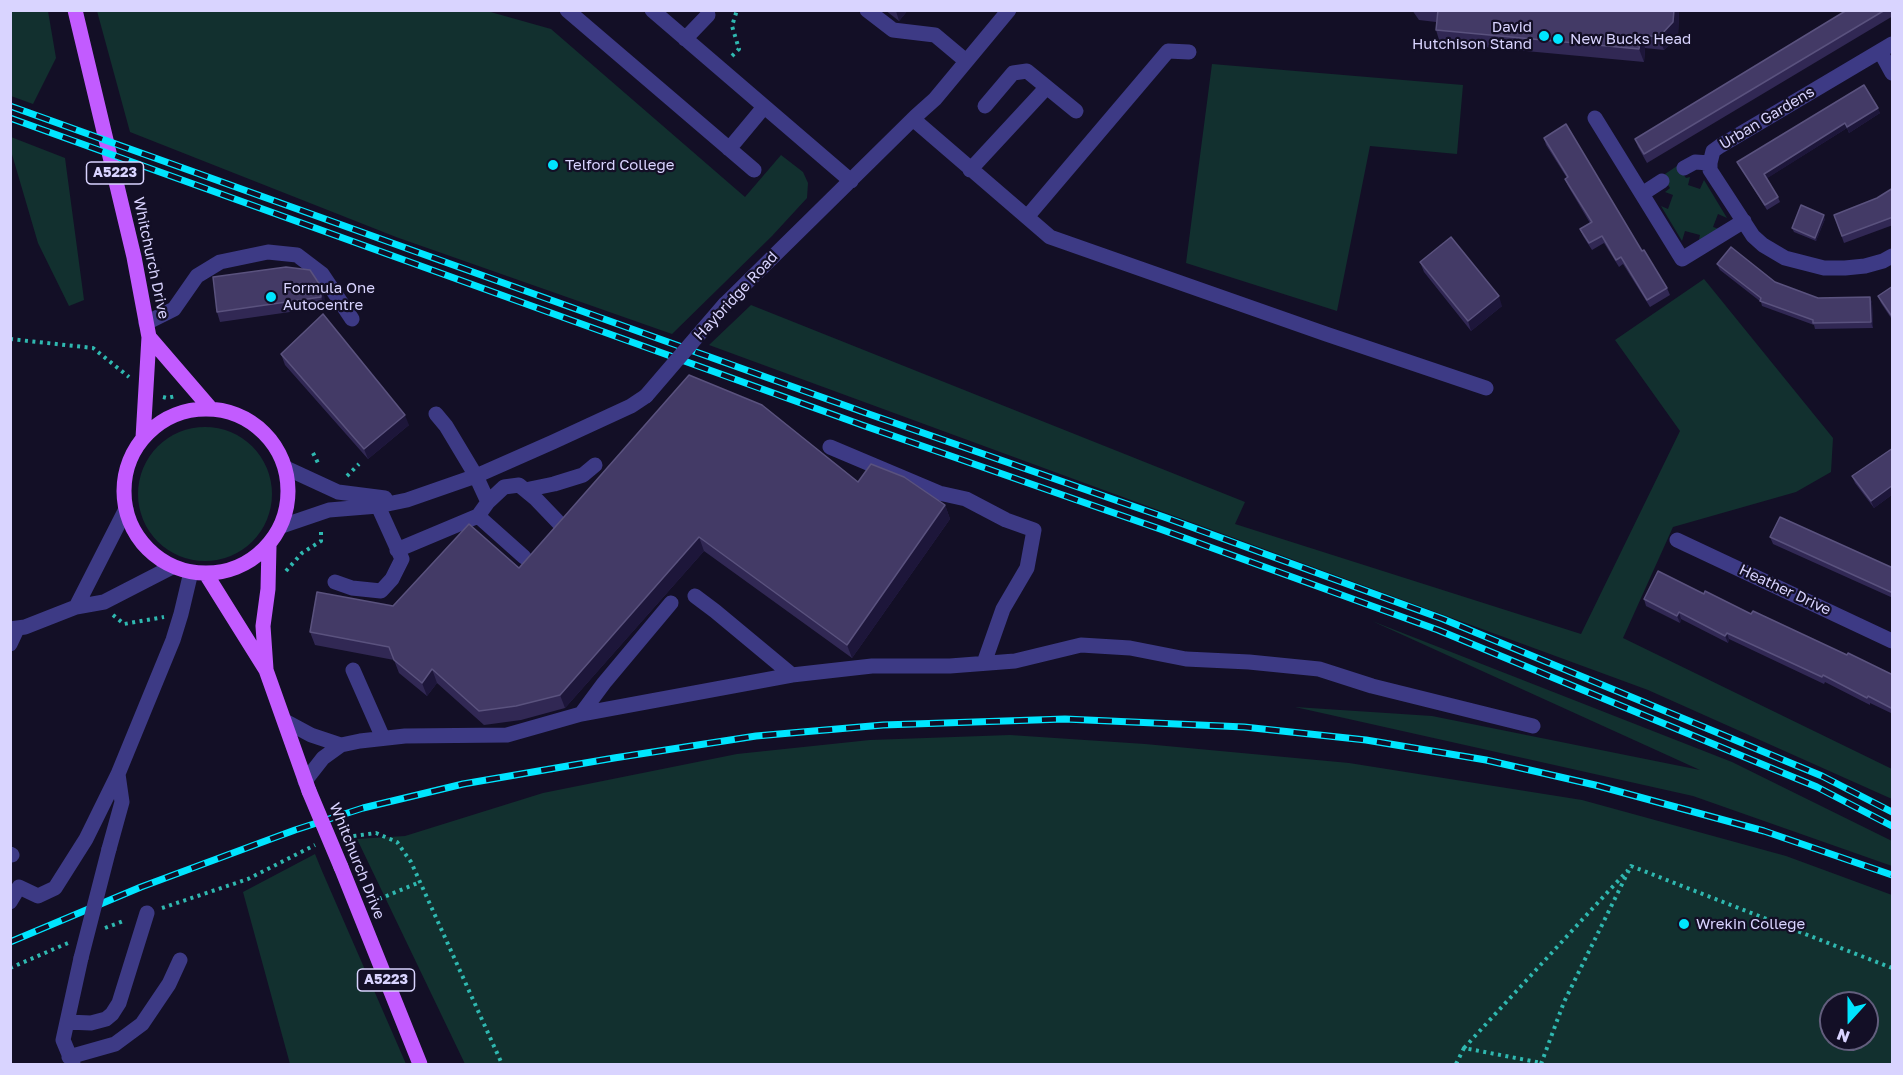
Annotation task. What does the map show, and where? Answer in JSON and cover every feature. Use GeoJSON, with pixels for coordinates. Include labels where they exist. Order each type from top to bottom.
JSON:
{"type":"FeatureCollection","features":[{"type":"Feature","properties":{"kind":"main road","name":"Whitchurch Drive"},"geometry":{"type":"LineString","coordinates":[[75,10],[134,257],[148,330],[143,438]]}},
{"type":"Feature","properties":{"kind":"main road","name":"Whitchurch Drive"},"geometry":{"type":"LineString","coordinates":[[148,330],[211,409]]}},
{"type":"Feature","properties":{"kind":"main road"},"geometry":{"type":"LineString","coordinates":[[211,409],[245,418],[273,443],[286,468],[289,496],[282,526],[268,546],[240,567],[199,573],[172,567],[151,552],[135,532],[126,509],[124,485],[131,457],[143,438],[163,421],[186,411],[211,409]]}},
{"type":"Feature","properties":{"kind":"main road","name":"Whitchurch Drive"},"geometry":{"type":"LineString","coordinates":[[266,670],[263,626],[268,590],[268,546]]}},
{"type":"Feature","properties":{"kind":"main road","name":"Whitchurch Drive"},"geometry":{"type":"LineString","coordinates":[[199,573],[266,670],[307,786],[420,1065]]}},
{"type":"Feature","properties":{"kind":"street"},"geometry":{"type":"LineString","coordinates":[[567,10],[754,170]]}},
{"type":"Feature","properties":{"kind":"street"},"geometry":{"type":"LineString","coordinates":[[652,10],[850,181]]}},
{"type":"Feature","properties":{"kind":"street"},"geometry":{"type":"LineString","coordinates":[[867,10],[893,30],[935,35],[964,63]]}},
{"type":"Feature","properties":{"kind":"street","name":"Haybridge Road"},"geometry":{"type":"LineString","coordinates":[[282,526],[329,510],[378,506],[407,500],[476,476],[631,406],[646,396],[725,304],[935,99],[1009,10]]}},
{"type":"Feature","properties":{"kind":"street"},"geometry":{"type":"LineString","coordinates":[[685,39],[708,15]]}},
{"type":"Feature","properties":{"kind":"street","name":"Urban Gardens"},"geometry":{"type":"LineString","coordinates":[[1893,73],[1886,47],[1720,146],[1713,151],[1710,163],[1710,170],[1754,236],[1762,245],[1785,258],[1824,268],[1845,268],[1865,266],[1893,256]]}},
{"type":"Feature","properties":{"kind":"street"},"geometry":{"type":"LineString","coordinates":[[1027,217],[1168,51],[1189,52]]}},
{"type":"Feature","properties":{"kind":"street"},"geometry":{"type":"LineString","coordinates":[[985,106],[1014,73],[1027,71],[1076,111]]}},
{"type":"Feature","properties":{"kind":"street"},"geometry":{"type":"LineString","coordinates":[[969,170],[1046,88]]}},
{"type":"Feature","properties":{"kind":"street"},"geometry":{"type":"LineString","coordinates":[[729,149],[764,107]]}},
{"type":"Feature","properties":{"kind":"street"},"geometry":{"type":"LineString","coordinates":[[914,117],[969,170],[1050,237],[1486,388]]}},
{"type":"Feature","properties":{"kind":"street"},"geometry":{"type":"LineString","coordinates":[[1595,118],[1683,259],[1744,221]]}},
{"type":"Feature","properties":{"kind":"street"},"geometry":{"type":"LineString","coordinates":[[1684,168],[1695,162],[1710,163]]}},
{"type":"Feature","properties":{"kind":"street"},"geometry":{"type":"LineString","coordinates":[[1642,194],[1662,181]]}},
{"type":"Feature","properties":{"kind":"street"},"geometry":{"type":"LineString","coordinates":[[148,330],[174,309],[197,276],[220,262],[268,252],[297,255],[322,274],[352,319]]}},
{"type":"Feature","properties":{"kind":"street"},"geometry":{"type":"LineString","coordinates":[[436,414],[446,426],[476,476],[488,502]]}},
{"type":"Feature","properties":{"kind":"street"},"geometry":{"type":"LineString","coordinates":[[830,447],[939,493],[966,499],[1006,520],[1034,530],[1027,568],[1003,609],[984,663]]}},
{"type":"Feature","properties":{"kind":"street"},"geometry":{"type":"LineString","coordinates":[[525,490],[583,475],[595,465]]}},
{"type":"Feature","properties":{"kind":"street"},"geometry":{"type":"LineString","coordinates":[[286,468],[338,492],[407,500]]}},
{"type":"Feature","properties":{"kind":"street"},"geometry":{"type":"LineString","coordinates":[[397,550],[478,516],[488,502],[504,487],[519,484],[559,523]]}},
{"type":"Feature","properties":{"kind":"street"},"geometry":{"type":"LineString","coordinates":[[335,582],[352,588],[381,591],[392,579],[402,559],[378,506]]}},
{"type":"Feature","properties":{"kind":"street"},"geometry":{"type":"LineString","coordinates":[[76,607],[126,509]]}},
{"type":"Feature","properties":{"kind":"street"},"geometry":{"type":"LineString","coordinates":[[478,516],[524,557]]}},
{"type":"Feature","properties":{"kind":"street","name":"Heather Drive"},"geometry":{"type":"LineString","coordinates":[[1677,540],[1893,641]]}},
{"type":"Feature","properties":{"kind":"street"},"geometry":{"type":"LineString","coordinates":[[10,644],[14,629],[76,607],[104,602],[172,567]]}},
{"type":"Feature","properties":{"kind":"street"},"geometry":{"type":"LineString","coordinates":[[10,902],[19,887],[38,896],[55,888],[86,838],[118,774],[199,573]]}},
{"type":"Feature","properties":{"kind":"street"},"geometry":{"type":"LineString","coordinates":[[695,596],[792,675]]}},
{"type":"Feature","properties":{"kind":"street"},"geometry":{"type":"LineString","coordinates":[[581,714],[671,603]]}},
{"type":"Feature","properties":{"kind":"street"},"geometry":{"type":"LineString","coordinates":[[307,786],[323,758],[341,746],[382,738],[507,735],[581,714],[792,675],[872,666],[950,666],[1015,661],[1081,645],[1130,648],[1186,659],[1319,669],[1372,686],[1533,726]]}},
{"type":"Feature","properties":{"kind":"street"},"geometry":{"type":"LineString","coordinates":[[353,670],[382,738]]}},
{"type":"Feature","properties":{"kind":"street"},"geometry":{"type":"LineString","coordinates":[[285,721],[311,735],[341,746]]}},
{"type":"Feature","properties":{"kind":"street"},"geometry":{"type":"LineString","coordinates":[[118,774],[122,802],[81,958],[63,1040],[71,1061],[115,1044],[142,1024],[169,984],[180,960]]}},
{"type":"Feature","properties":{"kind":"street"},"geometry":{"type":"LineString","coordinates":[[67,1022],[91,1023],[106,1019],[112,1014],[119,1003],[147,913]]}},
{"type":"Feature","properties":{"kind":"path"},"geometry":{"type":"LineString","coordinates":[[726,63],[739,49],[732,26],[737,10]]}},
{"type":"Feature","properties":{"kind":"path"},"geometry":{"type":"LineString","coordinates":[[10,339],[93,348],[137,383]]}},
{"type":"Feature","properties":{"kind":"path"},"geometry":{"type":"LineString","coordinates":[[158,394],[167,398],[176,396]]}},
{"type":"Feature","properties":{"kind":"path"},"geometry":{"type":"LineString","coordinates":[[111,612],[124,624],[168,616]]}},
{"type":"Feature","properties":{"kind":"path"},"geometry":{"type":"LineString","coordinates":[[336,840],[376,832],[397,842],[411,862],[502,1065]]}},
{"type":"Feature","properties":{"kind":"path"},"geometry":{"type":"LineString","coordinates":[[104,928],[248,879],[315,845],[326,842]]}},
{"type":"Feature","properties":{"kind":"path"},"geometry":{"type":"LineString","coordinates":[[1632,866],[1893,968]]}},
{"type":"Feature","properties":{"kind":"path"},"geometry":{"type":"LineString","coordinates":[[1456,1065],[1464,1048],[1632,866]]}},
{"type":"Feature","properties":{"kind":"path"},"geometry":{"type":"LineString","coordinates":[[1464,1048],[1541,1064],[1564,1002],[1632,866]]}},
{"type":"Feature","properties":{"kind":"path"},"geometry":{"type":"LineString","coordinates":[[375,901],[420,882]]}},
{"type":"Feature","properties":{"kind":"path"},"geometry":{"type":"LineString","coordinates":[[123,930],[125,921]]}},
{"type":"Feature","properties":{"kind":"path"},"geometry":{"type":"LineString","coordinates":[[10,968],[72,941]]}},
{"type":"Feature","properties":{"kind":"green space"},"geometry":{"type":"Polygon","coordinates":[[[11,10],[48,11],[56,58],[33,104],[11,96],[11,10]]]}},
{"type":"Feature","properties":{"kind":"green space","name":"Telford College"},"geometry":{"type":"Polygon","coordinates":[[[97,11],[487,11],[551,29],[745,197],[781,155],[803,172],[808,183],[807,198],[772,236],[672,334],[396,237],[130,132],[97,11]]]}},
{"type":"Feature","properties":{"kind":"green space"},"geometry":{"type":"Polygon","coordinates":[[[1212,64],[1463,85],[1457,154],[1370,146],[1337,311],[1186,263],[1212,64]]]}},
{"type":"Feature","properties":{"kind":"green space"},"geometry":{"type":"Polygon","coordinates":[[[11,137],[65,158],[84,300],[69,306],[38,243],[11,151],[11,137]]]}},
{"type":"Feature","properties":{"kind":"green space"},"geometry":{"type":"Polygon","coordinates":[[[1677,166],[1686,178],[1690,177],[1688,185],[1700,189],[1704,180],[1727,218],[1718,214],[1713,227],[1722,230],[1698,244],[1700,235],[1685,231],[1682,241],[1661,206],[1668,209],[1673,195],[1665,192],[1670,188],[1662,176],[1677,166]]]}},
{"type":"Feature","properties":{"kind":"green space"},"geometry":{"type":"Polygon","coordinates":[[[1704,279],[1833,438],[1831,472],[1796,492],[1673,527],[1623,638],[1892,769],[1892,799],[1648,690],[709,345],[751,305],[1245,502],[1235,524],[1581,634],[1680,431],[1615,340],[1704,279]]]}},
{"type":"Feature","properties":{"kind":"green space"},"geometry":{"type":"Polygon","coordinates":[[[205,427],[231,432],[252,447],[267,468],[272,494],[267,520],[252,541],[231,556],[205,561],[179,556],[158,541],[143,520],[138,494],[143,468],[158,447],[179,432],[205,427]]]}},
{"type":"Feature","properties":{"kind":"green space"},"geometry":{"type":"Polygon","coordinates":[[[1372,621],[1732,762],[1892,841],[1892,866],[1693,796],[1295,707],[1432,716],[1700,770],[1372,621]]]}},
{"type":"Feature","properties":{"kind":"green space"},"geometry":{"type":"Polygon","coordinates":[[[1010,735],[1145,744],[1349,763],[1582,800],[1786,856],[1892,895],[1892,1064],[465,1064],[357,839],[405,836],[543,793],[737,754],[870,740],[1010,735]]]}},
{"type":"Feature","properties":{"kind":"green space"},"geometry":{"type":"Polygon","coordinates":[[[315,854],[406,1064],[290,1064],[243,892],[315,854]]]}},
{"type":"Feature","properties":{"kind":"building","name":"New Bucks Head"},"geometry":{"type":"Polygon","coordinates":[[[1438,10],[1674,10],[1673,22],[1659,37],[1641,35],[1639,49],[1436,30],[1438,10]]]}},
{"type":"Feature","properties":{"kind":"building"},"geometry":{"type":"Polygon","coordinates":[[[1847,10],[1885,10],[1644,154],[1635,139],[1847,10]]]}},
{"type":"Feature","properties":{"kind":"building"},"geometry":{"type":"Polygon","coordinates":[[[1864,85],[1878,108],[1847,127],[1845,123],[1764,174],[1778,197],[1765,205],[1737,162],[1864,85]]]}},
{"type":"Feature","properties":{"kind":"building"},"geometry":{"type":"Polygon","coordinates":[[[1566,124],[1642,251],[1644,250],[1667,288],[1647,300],[1621,257],[1616,260],[1602,236],[1589,243],[1580,229],[1592,222],[1565,179],[1568,177],[1544,138],[1566,124]]]}},
{"type":"Feature","properties":{"kind":"building"},"geometry":{"type":"Polygon","coordinates":[[[1893,188],[1893,217],[1842,236],[1834,215],[1877,198],[1893,188]]]}},
{"type":"Feature","properties":{"kind":"building"},"geometry":{"type":"Polygon","coordinates":[[[1801,205],[1824,215],[1815,238],[1792,228],[1801,205]]]}},
{"type":"Feature","properties":{"kind":"building"},"geometry":{"type":"Polygon","coordinates":[[[1451,237],[1499,296],[1468,321],[1420,262],[1451,237]]]}},
{"type":"Feature","properties":{"kind":"building"},"geometry":{"type":"Polygon","coordinates":[[[1731,247],[1775,282],[1818,298],[1870,297],[1871,322],[1813,323],[1813,320],[1760,301],[1761,298],[1717,264],[1731,247]]]}},
{"type":"Feature","properties":{"kind":"building","name":"Formula One Autocentre"},"geometry":{"type":"Polygon","coordinates":[[[286,267],[310,270],[320,285],[321,297],[217,312],[213,277],[286,267]]]}},
{"type":"Feature","properties":{"kind":"building"},"geometry":{"type":"Polygon","coordinates":[[[1893,286],[1893,315],[1891,315],[1878,296],[1893,286]]]}},
{"type":"Feature","properties":{"kind":"building"},"geometry":{"type":"Polygon","coordinates":[[[323,314],[405,415],[364,449],[281,354],[323,314]]]}},
{"type":"Feature","properties":{"kind":"building"},"geometry":{"type":"Polygon","coordinates":[[[689,375],[762,405],[858,482],[871,464],[904,477],[945,505],[847,645],[699,537],[560,695],[516,706],[479,711],[432,669],[422,683],[394,660],[389,647],[310,632],[317,592],[393,606],[469,524],[519,568],[689,375]]]}},
{"type":"Feature","properties":{"kind":"building"},"geometry":{"type":"Polygon","coordinates":[[[1893,448],[1893,485],[1871,501],[1852,476],[1893,448]]]}},
{"type":"Feature","properties":{"kind":"building"},"geometry":{"type":"Polygon","coordinates":[[[1780,517],[1893,568],[1893,593],[1770,537],[1780,517]]]}},
{"type":"Feature","properties":{"kind":"building"},"geometry":{"type":"Polygon","coordinates":[[[1658,571],[1704,594],[1705,591],[1751,614],[1753,611],[1893,675],[1893,709],[1823,675],[1822,677],[1727,633],[1725,636],[1679,612],[1677,616],[1644,599],[1658,571]]]}},
{"type":"Feature","properties":{"kind":"railway"},"geometry":{"type":"LineString","coordinates":[[10,106],[866,413],[1164,517],[1443,619],[1822,776],[1892,812]]}},
{"type":"Feature","properties":{"kind":"railway"},"geometry":{"type":"LineString","coordinates":[[10,118],[1438,630],[1817,787],[1892,826]]}},
{"type":"Feature","properties":{"kind":"railway"},"geometry":{"type":"LineString","coordinates":[[10,942],[141,887],[295,830],[363,808],[463,784],[614,758],[756,736],[883,725],[1065,719],[1244,727],[1366,740],[1486,760],[1595,785],[1764,831],[1892,875]]}},
{"type":"Feature","properties":{"kind":"place","name":"David Hutchison Stand"},"geometry":{"type":"Point","coordinates":[1544,36]}},
{"type":"Feature","properties":{"kind":"place","name":"New Bucks Head"},"geometry":{"type":"Point","coordinates":[1558,39]}},
{"type":"Feature","properties":{"kind":"place","name":"Telford College"},"geometry":{"type":"Point","coordinates":[553,165]}},
{"type":"Feature","properties":{"kind":"place","name":"Formula One Autocentre"},"geometry":{"type":"Point","coordinates":[271,297]}},
{"type":"Feature","properties":{"kind":"place","name":"Wrekin College"},"geometry":{"type":"Point","coordinates":[1684,924]}}]}
